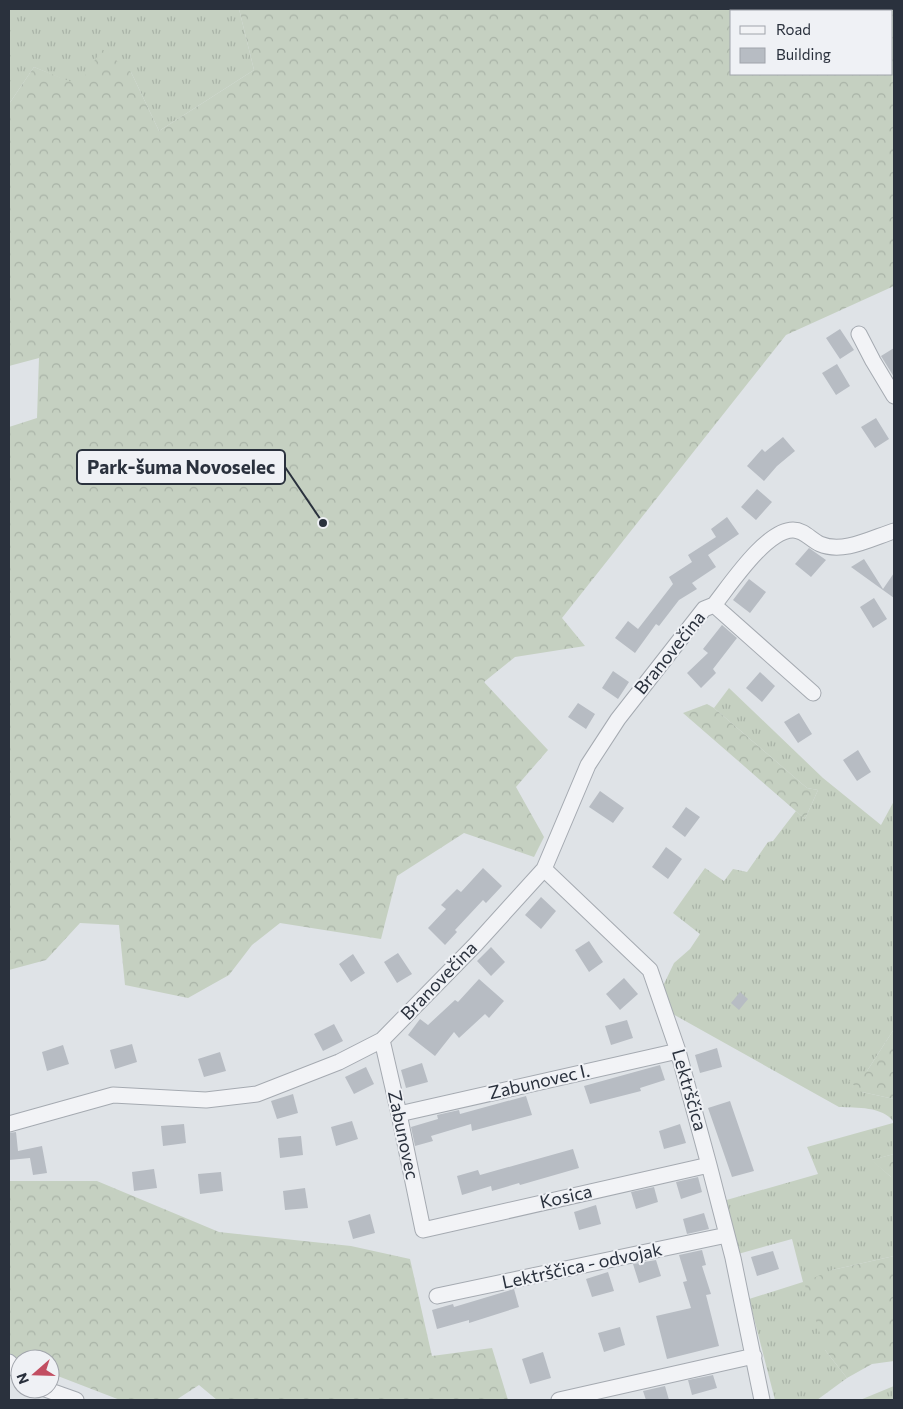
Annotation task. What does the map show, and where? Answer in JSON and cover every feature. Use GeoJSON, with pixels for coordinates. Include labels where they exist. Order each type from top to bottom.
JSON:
{"type":"FeatureCollection","features":[{"type":"Feature","properties":{"kind":"street"},"geometry":{"type":"LineString","coordinates":[[859,334],[894,396]]}},
{"type":"Feature","properties":{"kind":"street","name":"Branovečina"},"geometry":{"type":"LineString","coordinates":[[9,1124],[113,1095],[206,1100],[257,1094],[339,1062],[382,1040],[476,944],[544,869],[584,773],[618,719],[704,609],[714,605],[757,551],[772,538],[783,532],[794,530],[806,534],[819,544],[833,548],[848,546],[894,531]]}},
{"type":"Feature","properties":{"kind":"street","name":"Branovečina"},"geometry":{"type":"LineString","coordinates":[[714,605],[813,693]]}},
{"type":"Feature","properties":{"kind":"street","name":"Lektrščica"},"geometry":{"type":"LineString","coordinates":[[544,869],[650,970],[678,1051],[709,1165],[727,1235],[762,1400]]}},
{"type":"Feature","properties":{"kind":"street","name":"Zabunovec"},"geometry":{"type":"LineString","coordinates":[[382,1040],[422,1230]]}},
{"type":"Feature","properties":{"kind":"street","name":"Zabunovec I."},"geometry":{"type":"LineString","coordinates":[[399,1114],[678,1051]]}},
{"type":"Feature","properties":{"kind":"street","name":"Kosica"},"geometry":{"type":"LineString","coordinates":[[422,1230],[709,1165]]}},
{"type":"Feature","properties":{"kind":"street","name":"Lektrščica - odvojak"},"geometry":{"type":"LineString","coordinates":[[436,1296],[727,1235]]}},
{"type":"Feature","properties":{"kind":"street"},"geometry":{"type":"LineString","coordinates":[[558,1400],[754,1356]]}},
{"type":"Feature","properties":{"kind":"street"},"geometry":{"type":"LineString","coordinates":[[60,1394],[76,1400]]}},
{"type":"Feature","properties":{"kind":"green space"},"geometry":{"type":"Polygon","coordinates":[[[9,9],[239,9],[254,70],[159,131],[131,72],[79,86],[34,67],[9,104],[9,9]]]}},
{"type":"Feature","properties":{"kind":"green space"},"geometry":{"type":"Polygon","coordinates":[[[239,9],[894,9],[894,286],[786,335],[562,618],[585,646],[515,657],[484,682],[548,750],[516,787],[544,837],[534,857],[464,833],[397,876],[381,939],[280,923],[252,945],[229,975],[188,998],[125,985],[119,925],[80,923],[46,960],[9,970],[9,427],[37,418],[39,358],[9,366],[9,104],[34,67],[79,85],[102,49],[131,72],[159,131],[254,70],[239,9]]]}},
{"type":"Feature","properties":{"kind":"green space"},"geometry":{"type":"Polygon","coordinates":[[[729,688],[823,778],[881,825],[894,801],[894,1029],[867,1071],[862,1092],[894,1099],[894,1122],[876,1110],[839,1107],[671,1013],[663,986],[674,963],[690,949],[700,934],[673,913],[705,868],[724,881],[733,869],[747,872],[768,842],[773,841],[796,811],[805,819],[818,790],[807,788],[714,708],[729,688]]]}},
{"type":"Feature","properties":{"kind":"green space"},"geometry":{"type":"Polygon","coordinates":[[[707,704],[807,788],[818,790],[805,819],[683,713],[707,704]]]}},
{"type":"Feature","properties":{"kind":"green space"},"geometry":{"type":"Polygon","coordinates":[[[894,1029],[894,1099],[862,1092],[849,1081],[867,1071],[894,1029]]]}},
{"type":"Feature","properties":{"kind":"green space"},"geometry":{"type":"Polygon","coordinates":[[[893,1123],[894,1154],[872,1160],[891,1177],[894,1177],[894,1256],[832,1270],[825,1350],[847,1378],[817,1400],[775,1400],[749,1299],[803,1282],[792,1239],[738,1254],[723,1201],[818,1174],[807,1147],[893,1123]]]}},
{"type":"Feature","properties":{"kind":"green space"},"geometry":{"type":"Polygon","coordinates":[[[894,1154],[894,1177],[891,1177],[871,1160],[894,1154]]]}},
{"type":"Feature","properties":{"kind":"green space"},"geometry":{"type":"Polygon","coordinates":[[[9,1181],[97,1181],[219,1232],[351,1246],[410,1259],[432,1356],[492,1348],[508,1400],[217,1400],[199,1385],[176,1400],[120,1400],[60,1377],[60,1349],[10,1349],[9,1355],[9,1181]]]}},
{"type":"Feature","properties":{"kind":"green space"},"geometry":{"type":"Polygon","coordinates":[[[894,1256],[894,1361],[872,1364],[847,1378],[825,1350],[804,1282],[832,1270],[894,1256]]]}},
{"type":"Feature","properties":{"kind":"green space"},"geometry":{"type":"Polygon","coordinates":[[[894,1386],[894,1400],[860,1400],[894,1386]]]}},
{"type":"Feature","properties":{"kind":"building"},"geometry":{"type":"Polygon","coordinates":[[[840,329],[854,350],[840,359],[826,338],[840,329]]]}},
{"type":"Feature","properties":{"kind":"building"},"geometry":{"type":"Polygon","coordinates":[[[894,348],[894,377],[881,356],[894,348]]]}},
{"type":"Feature","properties":{"kind":"building"},"geometry":{"type":"Polygon","coordinates":[[[837,364],[850,386],[836,395],[822,373],[837,364]]]}},
{"type":"Feature","properties":{"kind":"building"},"geometry":{"type":"Polygon","coordinates":[[[876,418],[889,439],[875,448],[861,427],[876,418]]]}},
{"type":"Feature","properties":{"kind":"building"},"geometry":{"type":"Polygon","coordinates":[[[783,437],[795,451],[777,466],[764,481],[747,466],[762,449],[765,452],[783,437]]]}},
{"type":"Feature","properties":{"kind":"building"},"geometry":{"type":"Polygon","coordinates":[[[757,489],[772,502],[756,520],[741,507],[757,489]]]}},
{"type":"Feature","properties":{"kind":"building"},"geometry":{"type":"Polygon","coordinates":[[[727,517],[739,534],[708,555],[716,567],[692,583],[697,589],[679,600],[659,626],[656,624],[635,653],[615,638],[628,621],[638,629],[673,584],[669,577],[692,562],[688,555],[716,537],[711,529],[727,517]]]}},
{"type":"Feature","properties":{"kind":"building"},"geometry":{"type":"Polygon","coordinates":[[[809,548],[826,560],[811,577],[795,564],[809,548]]]}},
{"type":"Feature","properties":{"kind":"building"},"geometry":{"type":"Polygon","coordinates":[[[864,559],[883,589],[894,573],[894,598],[851,567],[864,559]]]}},
{"type":"Feature","properties":{"kind":"building"},"geometry":{"type":"Polygon","coordinates":[[[749,579],[766,592],[750,613],[733,600],[749,579]]]}},
{"type":"Feature","properties":{"kind":"building"},"geometry":{"type":"Polygon","coordinates":[[[874,598],[887,619],[873,628],[860,607],[874,598]]]}},
{"type":"Feature","properties":{"kind":"building"},"geometry":{"type":"Polygon","coordinates":[[[722,625],[737,638],[713,669],[716,673],[701,688],[687,673],[708,653],[703,649],[722,625]]]}},
{"type":"Feature","properties":{"kind":"building"},"geometry":{"type":"Polygon","coordinates":[[[613,671],[629,682],[618,699],[602,688],[613,671]]]}},
{"type":"Feature","properties":{"kind":"building"},"geometry":{"type":"Polygon","coordinates":[[[760,672],[775,686],[762,702],[746,688],[760,672]]]}},
{"type":"Feature","properties":{"kind":"building"},"geometry":{"type":"Polygon","coordinates":[[[578,703],[595,714],[586,729],[568,717],[578,703]]]}},
{"type":"Feature","properties":{"kind":"building"},"geometry":{"type":"Polygon","coordinates":[[[799,713],[812,734],[798,743],[784,722],[799,713]]]}},
{"type":"Feature","properties":{"kind":"building"},"geometry":{"type":"Polygon","coordinates":[[[858,750],[871,772],[857,781],[843,760],[858,750]]]}},
{"type":"Feature","properties":{"kind":"building"},"geometry":{"type":"Polygon","coordinates":[[[600,791],[624,808],[613,823],[589,807],[600,791]]]}},
{"type":"Feature","properties":{"kind":"building"},"geometry":{"type":"Polygon","coordinates":[[[686,807],[700,817],[685,837],[672,827],[686,807]]]}},
{"type":"Feature","properties":{"kind":"building"},"geometry":{"type":"Polygon","coordinates":[[[666,847],[682,859],[668,879],[652,867],[666,847]]]}},
{"type":"Feature","properties":{"kind":"building"},"geometry":{"type":"Polygon","coordinates":[[[483,868],[502,886],[486,903],[483,900],[455,930],[457,932],[445,945],[428,928],[446,909],[441,905],[457,889],[461,892],[483,868]]]}},
{"type":"Feature","properties":{"kind":"building"},"geometry":{"type":"Polygon","coordinates":[[[541,897],[556,911],[541,929],[525,915],[541,897]]]}},
{"type":"Feature","properties":{"kind":"building"},"geometry":{"type":"Polygon","coordinates":[[[589,941],[603,962],[589,972],[575,950],[589,941]]]}},
{"type":"Feature","properties":{"kind":"building"},"geometry":{"type":"Polygon","coordinates":[[[491,947],[505,962],[491,976],[477,961],[491,947]]]}},
{"type":"Feature","properties":{"kind":"building"},"geometry":{"type":"Polygon","coordinates":[[[398,953],[412,974],[397,983],[384,962],[398,953]]]}},
{"type":"Feature","properties":{"kind":"building"},"geometry":{"type":"Polygon","coordinates":[[[353,954],[365,973],[351,982],[339,964],[353,954]]]}},
{"type":"Feature","properties":{"kind":"building"},"geometry":{"type":"Polygon","coordinates":[[[624,978],[638,994],[620,1010],[606,994],[624,978]]]}},
{"type":"Feature","properties":{"kind":"building"},"geometry":{"type":"Polygon","coordinates":[[[479,979],[504,1001],[489,1018],[485,1014],[459,1038],[454,1032],[435,1056],[408,1035],[420,1019],[428,1025],[455,1000],[458,1002],[479,979]]]}},
{"type":"Feature","properties":{"kind":"building"},"geometry":{"type":"Polygon","coordinates":[[[740,992],[748,999],[739,1010],[731,1003],[740,992]]]}},
{"type":"Feature","properties":{"kind":"building"},"geometry":{"type":"Polygon","coordinates":[[[627,1020],[633,1038],[611,1045],[605,1026],[627,1020]]]}},
{"type":"Feature","properties":{"kind":"building"},"geometry":{"type":"Polygon","coordinates":[[[334,1024],[343,1041],[323,1051],[314,1034],[334,1024]]]}},
{"type":"Feature","properties":{"kind":"building"},"geometry":{"type":"Polygon","coordinates":[[[132,1044],[137,1062],[115,1069],[110,1050],[132,1044]]]}},
{"type":"Feature","properties":{"kind":"building"},"geometry":{"type":"Polygon","coordinates":[[[63,1045],[69,1064],[47,1071],[42,1052],[63,1045]]]}},
{"type":"Feature","properties":{"kind":"building"},"geometry":{"type":"Polygon","coordinates":[[[717,1048],[722,1067],[700,1073],[695,1055],[717,1048]]]}},
{"type":"Feature","properties":{"kind":"building"},"geometry":{"type":"Polygon","coordinates":[[[220,1052],[226,1071],[204,1077],[198,1059],[220,1052]]]}},
{"type":"Feature","properties":{"kind":"building"},"geometry":{"type":"Polygon","coordinates":[[[422,1063],[428,1082],[406,1088],[401,1070],[422,1063]]]}},
{"type":"Feature","properties":{"kind":"building"},"geometry":{"type":"Polygon","coordinates":[[[660,1065],[665,1080],[640,1088],[641,1091],[590,1104],[584,1086],[660,1065]]]}},
{"type":"Feature","properties":{"kind":"building"},"geometry":{"type":"Polygon","coordinates":[[[366,1067],[374,1084],[354,1094],[345,1077],[366,1067]]]}},
{"type":"Feature","properties":{"kind":"building"},"geometry":{"type":"Polygon","coordinates":[[[293,1094],[298,1113],[277,1119],[271,1101],[293,1094]]]}},
{"type":"Feature","properties":{"kind":"building"},"geometry":{"type":"Polygon","coordinates":[[[526,1096],[532,1115],[472,1131],[471,1124],[431,1136],[433,1141],[415,1146],[411,1127],[438,1119],[437,1115],[459,1110],[460,1114],[526,1096]]]}},
{"type":"Feature","properties":{"kind":"building"},"geometry":{"type":"Polygon","coordinates":[[[730,1101],[754,1171],[732,1177],[708,1108],[730,1101]]]}},
{"type":"Feature","properties":{"kind":"building"},"geometry":{"type":"Polygon","coordinates":[[[352,1121],[358,1139],[336,1146],[331,1127],[352,1121]]]}},
{"type":"Feature","properties":{"kind":"building"},"geometry":{"type":"Polygon","coordinates":[[[184,1124],[186,1143],[163,1146],[161,1126],[184,1124]]]}},
{"type":"Feature","properties":{"kind":"building"},"geometry":{"type":"Polygon","coordinates":[[[680,1124],[686,1143],[664,1149],[659,1131],[680,1124]]]}},
{"type":"Feature","properties":{"kind":"building"},"geometry":{"type":"Polygon","coordinates":[[[16,1132],[18,1151],[42,1146],[47,1173],[33,1175],[30,1158],[9,1160],[9,1133],[16,1132]]]}},
{"type":"Feature","properties":{"kind":"building"},"geometry":{"type":"Polygon","coordinates":[[[301,1136],[303,1155],[280,1158],[278,1138],[301,1136]]]}},
{"type":"Feature","properties":{"kind":"building"},"geometry":{"type":"Polygon","coordinates":[[[573,1149],[579,1168],[520,1185],[519,1183],[492,1191],[491,1186],[462,1195],[457,1176],[478,1170],[480,1175],[573,1149]]]}},
{"type":"Feature","properties":{"kind":"building"},"geometry":{"type":"Polygon","coordinates":[[[154,1169],[157,1188],[134,1191],[132,1172],[154,1169]]]}},
{"type":"Feature","properties":{"kind":"building"},"geometry":{"type":"Polygon","coordinates":[[[221,1172],[223,1191],[200,1194],[198,1174],[221,1172]]]}},
{"type":"Feature","properties":{"kind":"building"},"geometry":{"type":"Polygon","coordinates":[[[698,1177],[702,1192],[681,1199],[676,1182],[698,1177]]]}},
{"type":"Feature","properties":{"kind":"building"},"geometry":{"type":"Polygon","coordinates":[[[654,1187],[658,1202],[636,1209],[631,1192],[654,1187]]]}},
{"type":"Feature","properties":{"kind":"building"},"geometry":{"type":"Polygon","coordinates":[[[305,1188],[308,1208],[285,1210],[283,1191],[305,1188]]]}},
{"type":"Feature","properties":{"kind":"building"},"geometry":{"type":"Polygon","coordinates":[[[596,1205],[601,1224],[579,1230],[574,1212],[596,1205]]]}},
{"type":"Feature","properties":{"kind":"building"},"geometry":{"type":"Polygon","coordinates":[[[704,1213],[709,1229],[687,1234],[683,1219],[704,1213]]]}},
{"type":"Feature","properties":{"kind":"building"},"geometry":{"type":"Polygon","coordinates":[[[370,1214],[375,1233],[353,1239],[348,1221],[370,1214]]]}},
{"type":"Feature","properties":{"kind":"building"},"geometry":{"type":"Polygon","coordinates":[[[702,1250],[706,1265],[702,1266],[711,1294],[706,1295],[719,1346],[667,1359],[656,1316],[691,1308],[683,1282],[687,1281],[679,1255],[702,1250]]]}},
{"type":"Feature","properties":{"kind":"building"},"geometry":{"type":"Polygon","coordinates":[[[773,1251],[779,1269],[757,1276],[751,1257],[773,1251]]]}},
{"type":"Feature","properties":{"kind":"building"},"geometry":{"type":"Polygon","coordinates":[[[656,1260],[661,1276],[639,1283],[633,1264],[656,1260]]]}},
{"type":"Feature","properties":{"kind":"building"},"geometry":{"type":"Polygon","coordinates":[[[608,1272],[614,1291],[592,1297],[586,1279],[608,1272]]]}},
{"type":"Feature","properties":{"kind":"building"},"geometry":{"type":"Polygon","coordinates":[[[514,1289],[519,1307],[469,1323],[469,1320],[437,1329],[432,1310],[453,1304],[454,1307],[514,1289]]]}},
{"type":"Feature","properties":{"kind":"building"},"geometry":{"type":"Polygon","coordinates":[[[620,1327],[625,1345],[604,1352],[598,1333],[620,1327]]]}},
{"type":"Feature","properties":{"kind":"building"},"geometry":{"type":"Polygon","coordinates":[[[543,1352],[551,1378],[530,1384],[522,1359],[543,1352]]]}},
{"type":"Feature","properties":{"kind":"building"},"geometry":{"type":"Polygon","coordinates":[[[713,1375],[717,1388],[692,1395],[688,1380],[713,1375]]]}},
{"type":"Feature","properties":{"kind":"building"},"geometry":{"type":"Polygon","coordinates":[[[665,1386],[669,1400],[646,1400],[643,1391],[665,1386]]]}},
{"type":"Feature","properties":{"kind":"place","name":"Park-šuma Novoselec"},"geometry":{"type":"Point","coordinates":[323,523]}}]}
